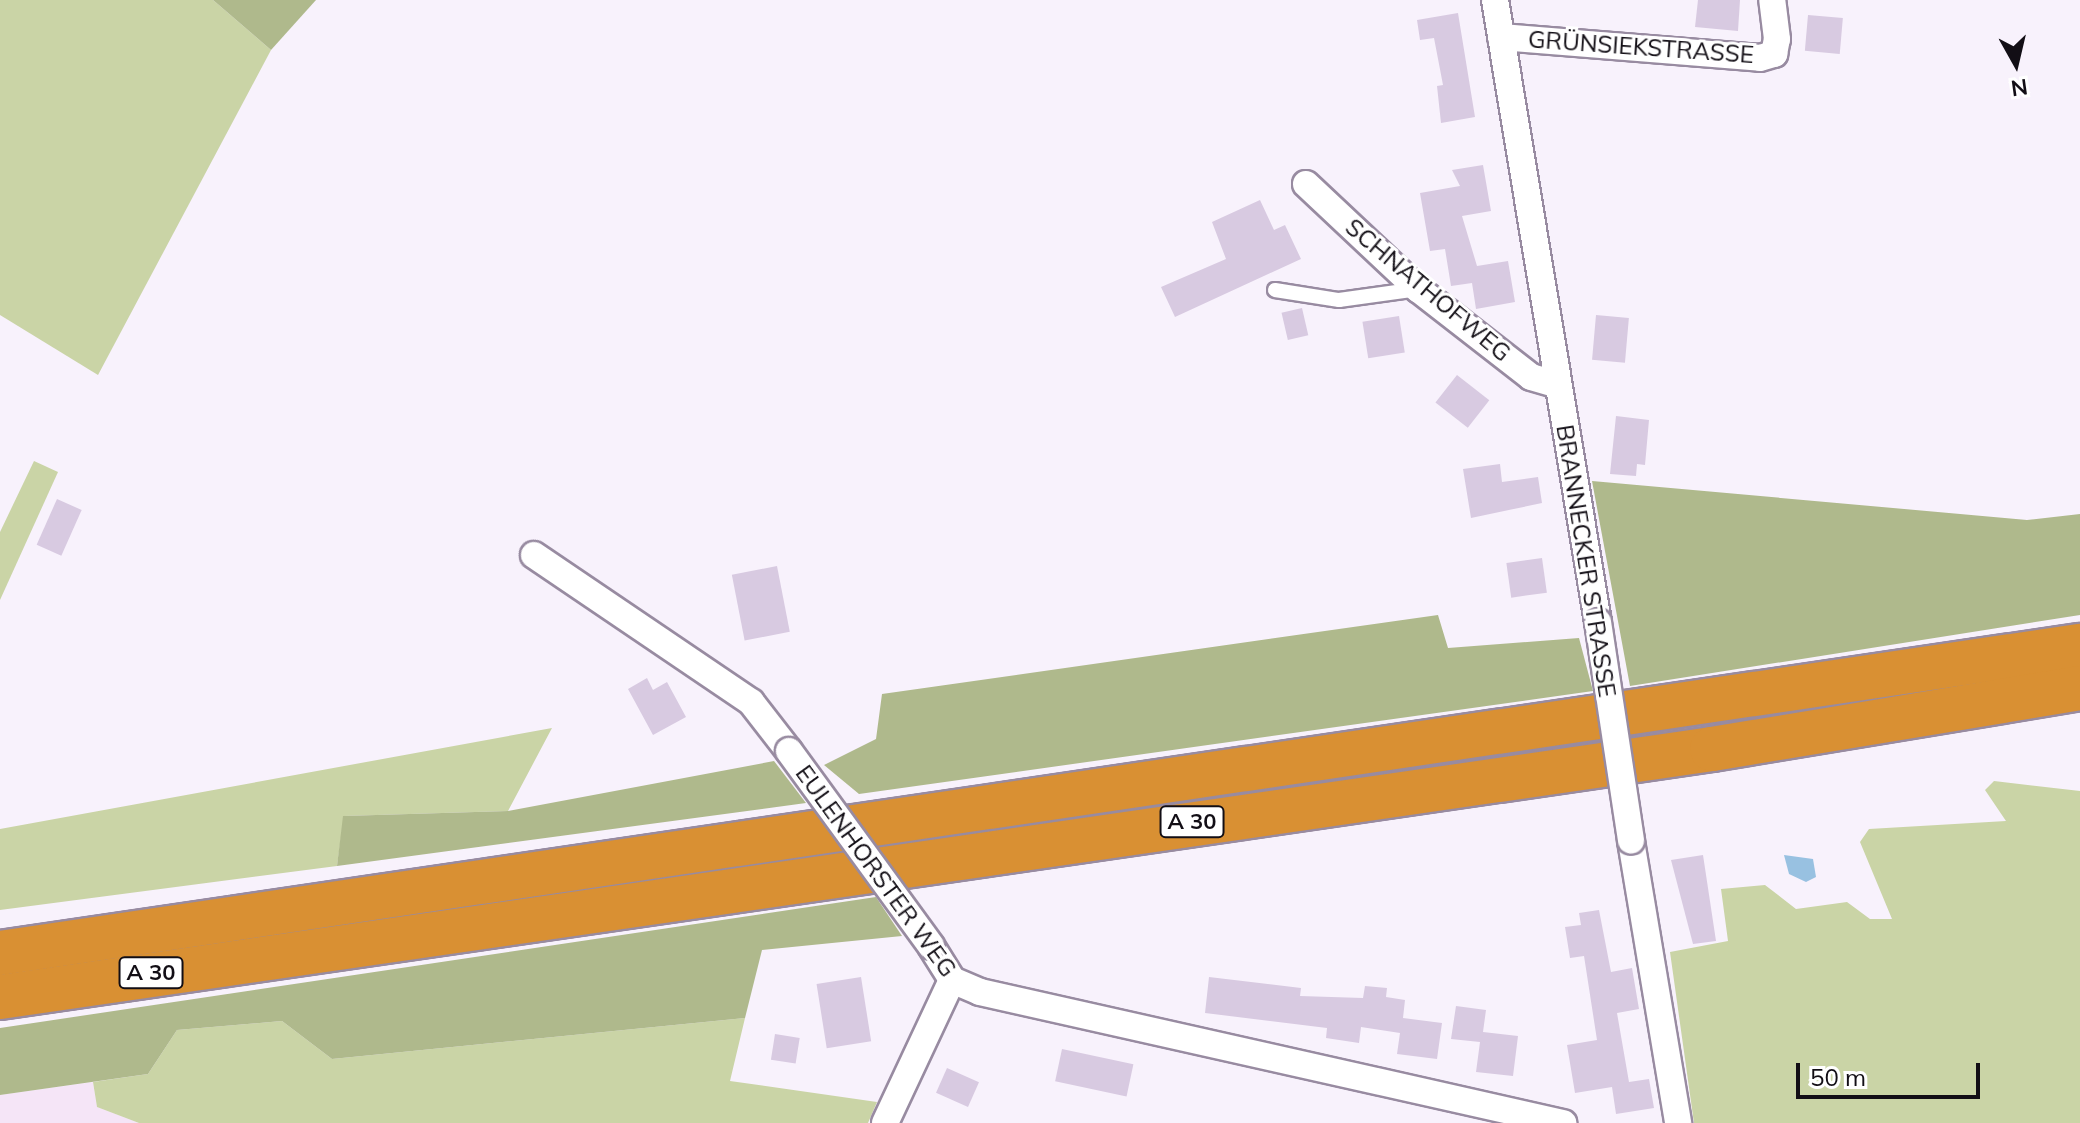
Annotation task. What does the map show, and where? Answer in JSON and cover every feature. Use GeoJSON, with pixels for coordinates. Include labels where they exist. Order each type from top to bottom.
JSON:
{"type":"FeatureCollection","features":[{"type":"Feature","properties":{"kind":"highway","name":"A 30"},"geometry":{"type":"LineString","coordinates":[[0,953],[2080,646]]}},
{"type":"Feature","properties":{"kind":"highway","name":"A 30"},"geometry":{"type":"LineString","coordinates":[[0,997],[1696,751],[2080,688]]}},
{"type":"Feature","properties":{"kind":"street","name":"BRANNECKER STRASSE"},"geometry":{"type":"LineString","coordinates":[[1495,0],[1678,1123]]}},
{"type":"Feature","properties":{"kind":"street","name":"GRÜNSIEKSTRASSE"},"geometry":{"type":"LineString","coordinates":[[1501,37],[1760,58],[1774,54],[1777,39],[1772,0]]}},
{"type":"Feature","properties":{"kind":"street","name":"SCHNATHOFWEG"},"geometry":{"type":"LineString","coordinates":[[1306,184],[1418,289],[1531,377],[1556,384]]}},
{"type":"Feature","properties":{"kind":"street","name":"EULENHORSTER WEG"},"geometry":{"type":"LineString","coordinates":[[534,555],[751,702],[931,946],[952,980],[980,992],[1563,1123]]}},
{"type":"Feature","properties":{"kind":"street"},"geometry":{"type":"LineString","coordinates":[[885,1123],[952,980]]}},
{"type":"Feature","properties":{"kind":"lane"},"geometry":{"type":"LineString","coordinates":[[1275,290],[1339,300],[1418,289]]}},
{"type":"Feature","properties":{"kind":"shaded area"},"geometry":{"type":"Polygon","coordinates":[[[93,1082],[97,1107],[139,1123],[0,1123],[0,1095],[93,1082]]]}},
{"type":"Feature","properties":{"kind":"green space"},"geometry":{"type":"Polygon","coordinates":[[[0,0],[213,0],[271,50],[98,375],[0,315],[0,0]]]}},
{"type":"Feature","properties":{"kind":"green space"},"geometry":{"type":"Polygon","coordinates":[[[213,0],[316,0],[271,50],[213,0]]]}},
{"type":"Feature","properties":{"kind":"green space"},"geometry":{"type":"Polygon","coordinates":[[[34,461],[58,472],[0,600],[0,532],[34,461]]]}},
{"type":"Feature","properties":{"kind":"green space"},"geometry":{"type":"Polygon","coordinates":[[[1592,481],[2027,520],[2080,514],[2080,615],[1630,686],[1592,481]]]}},
{"type":"Feature","properties":{"kind":"green space"},"geometry":{"type":"Polygon","coordinates":[[[1438,615],[1448,648],[1579,638],[1593,691],[859,794],[824,765],[876,739],[882,694],[1438,615]]]}},
{"type":"Feature","properties":{"kind":"green space"},"geometry":{"type":"Polygon","coordinates":[[[552,728],[508,811],[344,816],[337,866],[0,910],[0,829],[552,728]]]}},
{"type":"Feature","properties":{"kind":"green space"},"geometry":{"type":"Polygon","coordinates":[[[774,761],[806,803],[337,866],[343,816],[508,811],[774,761]]]}},
{"type":"Feature","properties":{"kind":"green space"},"geometry":{"type":"Polygon","coordinates":[[[1994,781],[2080,791],[2080,1123],[1694,1123],[1670,952],[1728,941],[1721,889],[1765,885],[1796,909],[1847,902],[1870,919],[1892,919],[1860,842],[1869,829],[2006,821],[1985,790],[1994,781]]]}},
{"type":"Feature","properties":{"kind":"green space"},"geometry":{"type":"Polygon","coordinates":[[[876,897],[902,936],[762,950],[745,1018],[332,1059],[282,1021],[177,1030],[148,1074],[0,1095],[0,1028],[876,897]]]}},
{"type":"Feature","properties":{"kind":"green space"},"geometry":{"type":"Polygon","coordinates":[[[745,1018],[730,1081],[877,1102],[868,1123],[139,1123],[97,1107],[93,1082],[148,1074],[177,1030],[282,1021],[332,1059],[745,1018]]]}},
{"type":"Feature","properties":{"kind":"water"},"geometry":{"type":"Polygon","coordinates":[[[1784,855],[1813,859],[1816,877],[1806,882],[1789,874],[1784,855]]]}},
{"type":"Feature","properties":{"kind":"building"},"geometry":{"type":"Polygon","coordinates":[[[1698,0],[1740,0],[1738,31],[1695,27],[1698,0]]]}},
{"type":"Feature","properties":{"kind":"building"},"geometry":{"type":"Polygon","coordinates":[[[1458,13],[1475,117],[1441,123],[1437,86],[1443,85],[1434,38],[1420,40],[1417,20],[1458,13]]]}},
{"type":"Feature","properties":{"kind":"building"},"geometry":{"type":"Polygon","coordinates":[[[1808,15],[1843,18],[1840,54],[1805,51],[1808,15]]]}},
{"type":"Feature","properties":{"kind":"building"},"geometry":{"type":"Polygon","coordinates":[[[1483,165],[1491,211],[1462,216],[1477,266],[1508,261],[1515,302],[1476,309],[1472,283],[1451,286],[1445,249],[1430,251],[1420,193],[1460,186],[1452,170],[1483,165]]]}},
{"type":"Feature","properties":{"kind":"building"},"geometry":{"type":"Polygon","coordinates":[[[1260,200],[1274,230],[1285,225],[1301,259],[1175,317],[1161,287],[1226,259],[1212,222],[1260,200]]]}},
{"type":"Feature","properties":{"kind":"building"},"geometry":{"type":"Polygon","coordinates":[[[1302,308],[1308,335],[1288,340],[1282,313],[1302,308]]]}},
{"type":"Feature","properties":{"kind":"building"},"geometry":{"type":"Polygon","coordinates":[[[1596,315],[1629,318],[1625,363],[1592,360],[1596,315]]]}},
{"type":"Feature","properties":{"kind":"building"},"geometry":{"type":"Polygon","coordinates":[[[1399,316],[1405,353],[1368,358],[1362,322],[1399,316]]]}},
{"type":"Feature","properties":{"kind":"building"},"geometry":{"type":"Polygon","coordinates":[[[1457,375],[1489,400],[1468,428],[1435,403],[1457,375]]]}},
{"type":"Feature","properties":{"kind":"building"},"geometry":{"type":"Polygon","coordinates":[[[1616,416],[1649,420],[1645,465],[1637,464],[1636,476],[1610,474],[1616,416]]]}},
{"type":"Feature","properties":{"kind":"building"},"geometry":{"type":"Polygon","coordinates":[[[1500,464],[1502,482],[1538,477],[1542,503],[1471,518],[1463,469],[1500,464]]]}},
{"type":"Feature","properties":{"kind":"building"},"geometry":{"type":"Polygon","coordinates":[[[57,499],[82,510],[61,556],[37,545],[57,499]]]}},
{"type":"Feature","properties":{"kind":"building"},"geometry":{"type":"Polygon","coordinates":[[[1542,558],[1547,593],[1511,598],[1506,563],[1542,558]]]}},
{"type":"Feature","properties":{"kind":"building"},"geometry":{"type":"Polygon","coordinates":[[[777,566],[790,632],[745,641],[732,575],[777,566]]]}},
{"type":"Feature","properties":{"kind":"building"},"geometry":{"type":"Polygon","coordinates":[[[647,678],[653,690],[667,682],[686,717],[653,735],[628,689],[647,678]]]}},
{"type":"Feature","properties":{"kind":"building"},"geometry":{"type":"Polygon","coordinates":[[[1703,855],[1716,941],[1693,944],[1671,860],[1703,855]]]}},
{"type":"Feature","properties":{"kind":"building"},"geometry":{"type":"Polygon","coordinates":[[[1599,910],[1611,972],[1632,968],[1639,1009],[1617,1013],[1629,1082],[1649,1079],[1654,1108],[1616,1114],[1612,1087],[1575,1093],[1567,1045],[1597,1040],[1584,956],[1570,958],[1565,927],[1581,925],[1579,913],[1599,910]]]}},
{"type":"Feature","properties":{"kind":"building"},"geometry":{"type":"Polygon","coordinates":[[[861,977],[871,1041],[827,1048],[817,984],[861,977]]]}},
{"type":"Feature","properties":{"kind":"building"},"geometry":{"type":"Polygon","coordinates":[[[1209,977],[1301,988],[1300,996],[1363,998],[1365,986],[1387,988],[1386,997],[1405,1000],[1403,1018],[1442,1023],[1437,1059],[1397,1054],[1400,1033],[1361,1027],[1359,1043],[1326,1038],[1327,1028],[1205,1013],[1209,977]]]}},
{"type":"Feature","properties":{"kind":"building"},"geometry":{"type":"Polygon","coordinates":[[[1456,1006],[1486,1010],[1483,1032],[1518,1036],[1513,1076],[1476,1072],[1480,1042],[1451,1039],[1456,1006]]]}},
{"type":"Feature","properties":{"kind":"building"},"geometry":{"type":"Polygon","coordinates":[[[775,1034],[800,1038],[796,1064],[771,1060],[775,1034]]]}},
{"type":"Feature","properties":{"kind":"building"},"geometry":{"type":"Polygon","coordinates":[[[1062,1049],[1133,1064],[1127,1096],[1055,1081],[1062,1049]]]}},
{"type":"Feature","properties":{"kind":"building"},"geometry":{"type":"Polygon","coordinates":[[[947,1068],[979,1082],[968,1107],[936,1093],[947,1068]]]}}]}
